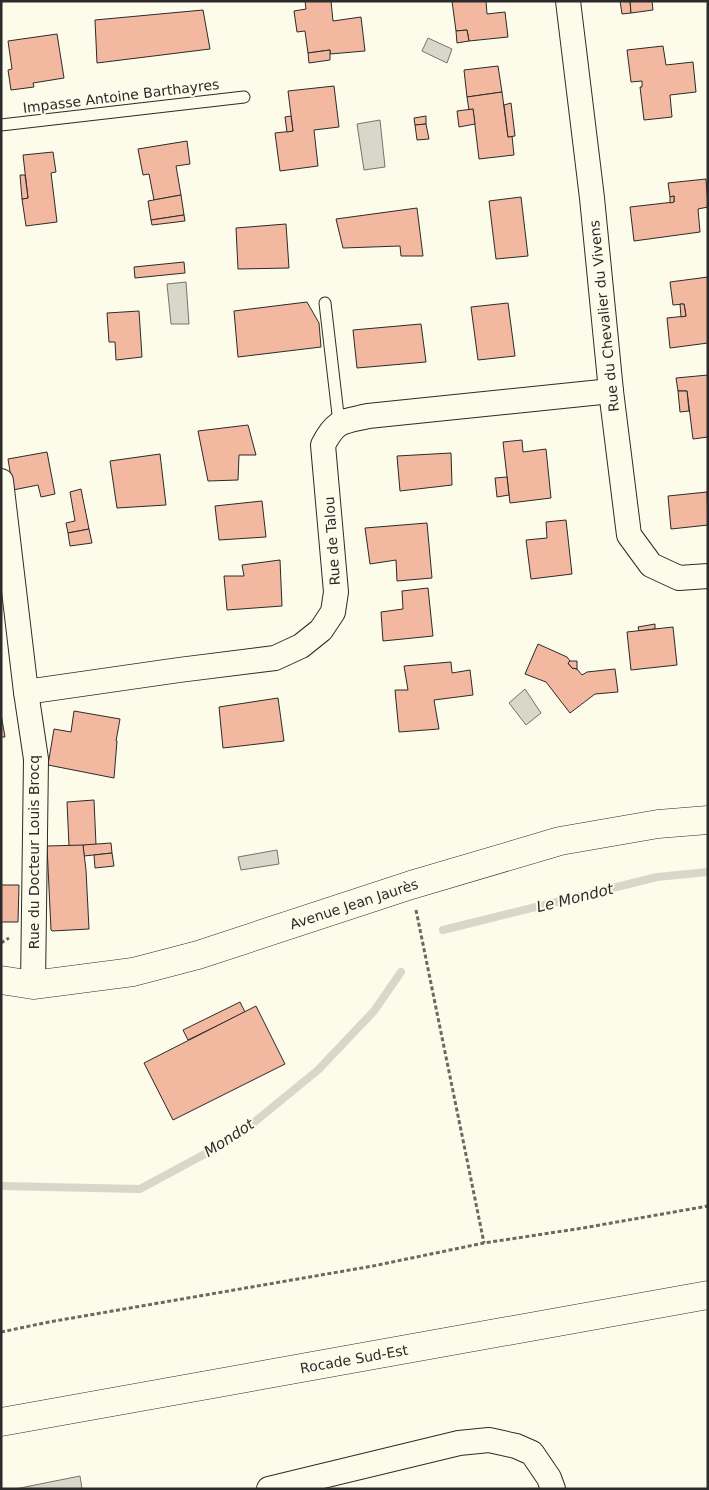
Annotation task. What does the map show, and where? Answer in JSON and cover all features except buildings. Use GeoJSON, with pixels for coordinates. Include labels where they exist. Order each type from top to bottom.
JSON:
{"type":"FeatureCollection","features":[{"type":"Feature","properties":{"kind":"street","name":"Rue du Chevalier du Vivens"},"geometry":{"type":"LineString","coordinates":[[568,1],[592,198],[611,391],[628,535],[651,565],[679,578],[708,576]]}},
{"type":"Feature","properties":{"kind":"street"},"geometry":{"type":"LineString","coordinates":[[339,423],[368,416],[611,391]]}},
{"type":"Feature","properties":{"kind":"street","name":"Rue de Talou"},"geometry":{"type":"LineString","coordinates":[[26,692],[275,658],[300,646],[321,630],[333,612],[336,592],[324,445],[329,434],[339,423]]}},
{"type":"Feature","properties":{"kind":"street","name":"Rue du Docteur Louis Brocq"},"geometry":{"type":"LineString","coordinates":[[1,481],[36,760],[33,985]]}},
{"type":"Feature","properties":{"kind":"street","name":"Avenue Jean Jaurès"},"geometry":{"type":"LineString","coordinates":[[1,980],[33,985],[133,972],[198,955],[411,884],[560,841],[658,824],[708,820]]}},
{"type":"Feature","properties":{"kind":"street","name":"Rocade Sud-Est"},"geometry":{"type":"LineString","coordinates":[[1,1422],[708,1295]]}},
{"type":"Feature","properties":{"kind":"street"},"geometry":{"type":"LineString","coordinates":[[269,1489],[459,1443],[489,1440],[516,1446],[532,1453],[549,1478],[553,1489]]}},
{"type":"Feature","properties":{"kind":"lane","name":"Impasse Antoine Barthayres"},"geometry":{"type":"LineString","coordinates":[[1,125],[244,97]]}},
{"type":"Feature","properties":{"kind":"lane"},"geometry":{"type":"LineString","coordinates":[[325,303],[339,423]]}},
{"type":"Feature","properties":{"kind":"path"},"geometry":{"type":"LineString","coordinates":[[411,884],[484,1243]]}},
{"type":"Feature","properties":{"kind":"path"},"geometry":{"type":"LineString","coordinates":[[1,1332],[373,1266],[484,1243],[708,1206]]}},
{"type":"Feature","properties":{"kind":"shaded area"},"geometry":{"type":"Polygon","coordinates":[[[428,38],[452,49],[447,63],[422,51],[428,38]]]}},
{"type":"Feature","properties":{"kind":"shaded area"},"geometry":{"type":"Polygon","coordinates":[[[380,120],[385,167],[364,170],[357,124],[380,120]]]}},
{"type":"Feature","properties":{"kind":"shaded area"},"geometry":{"type":"Polygon","coordinates":[[[186,282],[189,324],[171,324],[167,284],[186,282]]]}},
{"type":"Feature","properties":{"kind":"shaded area"},"geometry":{"type":"Polygon","coordinates":[[[525,689],[541,713],[526,725],[509,703],[525,689]]]}},
{"type":"Feature","properties":{"kind":"shaded area"},"geometry":{"type":"Polygon","coordinates":[[[277,850],[279,864],[241,870],[238,857],[277,850]]]}},
{"type":"Feature","properties":{"kind":"shaded area"},"geometry":{"type":"Polygon","coordinates":[[[80,1476],[82,1489],[15,1489],[80,1476]]]}},
{"type":"Feature","properties":{"kind":"waterway","name":"Le Mondot"},"geometry":{"type":"LineString","coordinates":[[443,930],[657,877],[708,872]]}},
{"type":"Feature","properties":{"kind":"waterway","name":"Mondot"},"geometry":{"type":"LineString","coordinates":[[1,1186],[140,1189],[241,1133],[318,1070],[374,1011],[401,972]]}}]}
